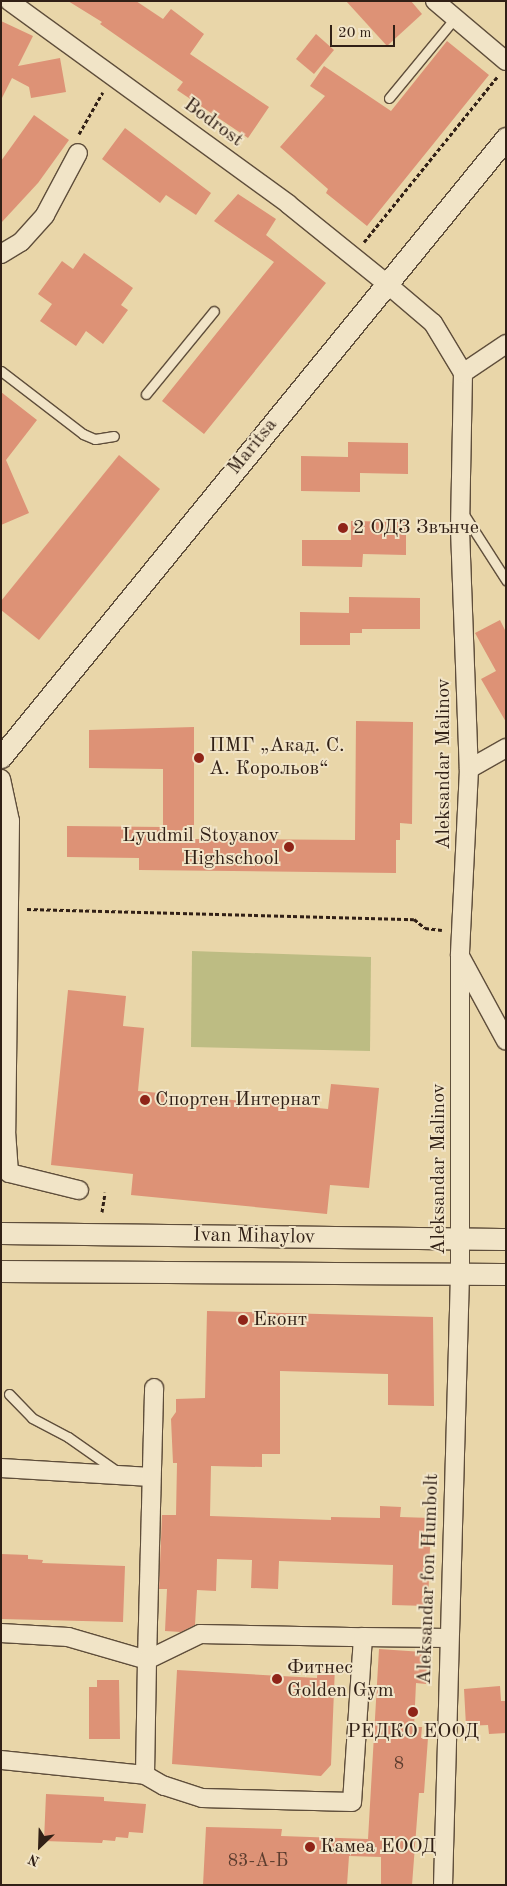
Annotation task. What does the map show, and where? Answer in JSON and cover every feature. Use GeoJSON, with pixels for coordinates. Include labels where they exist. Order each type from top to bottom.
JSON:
{"type":"FeatureCollection","features":[{"type":"Feature","properties":{"kind":"street","name":"Bodrost"},"geometry":{"type":"LineString","coordinates":[[10,1],[288,204],[387,284]]}},
{"type":"Feature","properties":{"kind":"street"},"geometry":{"type":"LineString","coordinates":[[435,1],[455,18],[503,67]]}},
{"type":"Feature","properties":{"kind":"street","name":"Maritsa"},"geometry":{"type":"LineString","coordinates":[[1,756],[506,138]]}},
{"type":"Feature","properties":{"kind":"street"},"geometry":{"type":"LineString","coordinates":[[1,254],[21,242],[45,214],[78,146]]}},
{"type":"Feature","properties":{"kind":"street"},"geometry":{"type":"LineString","coordinates":[[387,284],[433,323],[463,374],[506,344]]}},
{"type":"Feature","properties":{"kind":"street","name":"Aleksandar Malinov"},"geometry":{"type":"LineString","coordinates":[[460,1274],[460,956],[469,769],[460,508],[463,374]]}},
{"type":"Feature","properties":{"kind":"street"},"geometry":{"type":"LineString","coordinates":[[469,769],[506,748]]}},
{"type":"Feature","properties":{"kind":"street"},"geometry":{"type":"LineString","coordinates":[[1,779],[10,821],[6,1131],[9,1173],[79,1190]]}},
{"type":"Feature","properties":{"kind":"street"},"geometry":{"type":"LineString","coordinates":[[460,956],[506,1041]]}},
{"type":"Feature","properties":{"kind":"street","name":"Ivan Mihaylov"},"geometry":{"type":"LineString","coordinates":[[1,1233],[459,1240],[506,1239]]}},
{"type":"Feature","properties":{"kind":"street","name":"Ivan Mihaylov"},"geometry":{"type":"LineString","coordinates":[[1,1271],[506,1274]]}},
{"type":"Feature","properties":{"kind":"street","name":"Aleksandar fon Humbolt"},"geometry":{"type":"LineString","coordinates":[[443,1885],[448,1638],[460,1274]]}},
{"type":"Feature","properties":{"kind":"street"},"geometry":{"type":"LineString","coordinates":[[145,1775],[154,1388]]}},
{"type":"Feature","properties":{"kind":"street"},"geometry":{"type":"LineString","coordinates":[[1,1468],[151,1477]]}},
{"type":"Feature","properties":{"kind":"street"},"geometry":{"type":"LineString","coordinates":[[1,1633],[68,1637],[147,1660],[200,1634],[448,1638]]}},
{"type":"Feature","properties":{"kind":"street"},"geometry":{"type":"LineString","coordinates":[[1,1760],[145,1775],[164,1786],[202,1798],[352,1802],[362,1637]]}},
{"type":"Feature","properties":{"kind":"lane"},"geometry":{"type":"LineString","coordinates":[[389,98],[455,18]]}},
{"type":"Feature","properties":{"kind":"lane"},"geometry":{"type":"LineString","coordinates":[[146,394],[214,311]]}},
{"type":"Feature","properties":{"kind":"lane"},"geometry":{"type":"LineString","coordinates":[[1,371],[83,434],[95,439],[114,436]]}},
{"type":"Feature","properties":{"kind":"lane"},"geometry":{"type":"LineString","coordinates":[[460,508],[506,580]]}},
{"type":"Feature","properties":{"kind":"lane"},"geometry":{"type":"LineString","coordinates":[[9,1394],[32,1418],[68,1437],[120,1474]]}},
{"type":"Feature","properties":{"kind":"path"},"geometry":{"type":"LineString","coordinates":[[352,256],[503,67]]}},
{"type":"Feature","properties":{"kind":"path"},"geometry":{"type":"LineString","coordinates":[[78,146],[111,76]]}},
{"type":"Feature","properties":{"kind":"path"},"geometry":{"type":"LineString","coordinates":[[9,909],[414,919],[425,928]]}},
{"type":"Feature","properties":{"kind":"path"},"geometry":{"type":"LineString","coordinates":[[99,1212],[104,1212],[105,1192]]}},
{"type":"Feature","properties":{"kind":"shaded area"},"geometry":{"type":"Polygon","coordinates":[[[192,951],[371,957],[370,1051],[191,1047],[192,951]]]}},
{"type":"Feature","properties":{"kind":"building"},"geometry":{"type":"Polygon","coordinates":[[[68,1],[136,1],[163,19],[171,9],[204,34],[190,54],[269,107],[248,138],[177,90],[183,82],[100,24],[102,22],[68,1]]]}},
{"type":"Feature","properties":{"kind":"building"},"geometry":{"type":"Polygon","coordinates":[[[346,1],[411,1],[422,14],[387,46],[346,1]]]}},
{"type":"Feature","properties":{"kind":"building"},"geometry":{"type":"Polygon","coordinates":[[[1,21],[33,36],[18,66],[60,58],[66,92],[31,98],[29,87],[12,78],[1,100],[1,21]]]}},
{"type":"Feature","properties":{"kind":"building"},"geometry":{"type":"Polygon","coordinates":[[[316,34],[334,50],[314,74],[296,59],[316,34]]]}},
{"type":"Feature","properties":{"kind":"building"},"geometry":{"type":"Polygon","coordinates":[[[447,41],[489,75],[367,226],[326,193],[328,189],[280,147],[325,96],[310,86],[324,66],[391,111],[447,41]]]}},
{"type":"Feature","properties":{"kind":"building"},"geometry":{"type":"Polygon","coordinates":[[[34,115],[69,140],[38,183],[1,223],[1,161],[34,115]]]}},
{"type":"Feature","properties":{"kind":"building"},"geometry":{"type":"Polygon","coordinates":[[[125,128],[211,193],[196,215],[166,195],[160,203],[102,159],[125,128]]]}},
{"type":"Feature","properties":{"kind":"building"},"geometry":{"type":"Polygon","coordinates":[[[238,194],[276,219],[266,235],[326,283],[204,434],[162,401],[274,262],[214,221],[238,194]]]}},
{"type":"Feature","properties":{"kind":"building"},"geometry":{"type":"Polygon","coordinates":[[[84,253],[133,288],[121,305],[128,310],[103,344],[86,331],[76,346],[40,321],[52,304],[38,294],[62,261],[73,269],[84,253]]]}},
{"type":"Feature","properties":{"kind":"building"},"geometry":{"type":"Polygon","coordinates":[[[1,392],[37,420],[6,460],[29,513],[1,525],[1,392]]]}},
{"type":"Feature","properties":{"kind":"building"},"geometry":{"type":"Polygon","coordinates":[[[348,442],[408,443],[408,474],[360,473],[360,492],[301,491],[301,456],[348,457],[348,442]]]}},
{"type":"Feature","properties":{"kind":"building"},"geometry":{"type":"Polygon","coordinates":[[[119,455],[160,489],[39,640],[1,610],[1,601],[119,455]]]}},
{"type":"Feature","properties":{"kind":"building"},"geometry":{"type":"Polygon","coordinates":[[[351,521],[406,522],[406,555],[363,554],[362,567],[302,566],[302,540],[351,540],[351,521]]]}},
{"type":"Feature","properties":{"kind":"building"},"geometry":{"type":"Polygon","coordinates":[[[349,597],[420,598],[420,629],[362,629],[362,633],[350,633],[350,645],[300,645],[300,612],[349,613],[349,597]]]}},
{"type":"Feature","properties":{"kind":"building"},"geometry":{"type":"Polygon","coordinates":[[[500,620],[506,632],[506,722],[481,679],[496,671],[475,633],[500,620]]]}},
{"type":"Feature","properties":{"kind":"building"},"geometry":{"type":"Polygon","coordinates":[[[356,721],[413,722],[412,824],[400,823],[400,840],[396,840],[396,873],[139,870],[139,858],[67,857],[67,826],[163,827],[163,769],[89,768],[89,730],[194,727],[194,839],[355,840],[356,721]]]}},
{"type":"Feature","properties":{"kind":"building","name":"Спортен Интернат"},"geometry":{"type":"Polygon","coordinates":[[[68,990],[126,996],[123,1026],[144,1028],[138,1091],[328,1109],[331,1084],[379,1088],[369,1188],[330,1185],[327,1214],[131,1195],[133,1174],[51,1165],[68,990]]]}},
{"type":"Feature","properties":{"kind":"building"},"geometry":{"type":"Polygon","coordinates":[[[207,1311],[433,1317],[434,1406],[388,1405],[388,1374],[280,1371],[280,1454],[262,1454],[262,1467],[211,1466],[210,1516],[331,1520],[331,1517],[380,1518],[380,1506],[401,1507],[400,1517],[431,1518],[428,1606],[392,1605],[393,1565],[279,1561],[278,1589],[251,1588],[252,1560],[217,1559],[216,1591],[197,1590],[195,1625],[181,1632],[165,1631],[167,1589],[159,1589],[162,1515],[176,1515],[177,1463],[173,1463],[171,1419],[176,1412],[176,1399],[205,1398],[207,1311]]]}},
{"type":"Feature","properties":{"kind":"building"},"geometry":{"type":"Polygon","coordinates":[[[1,1554],[28,1555],[28,1559],[43,1560],[42,1563],[125,1566],[123,1622],[1,1619],[1,1554]]]}},
{"type":"Feature","properties":{"kind":"building"},"geometry":{"type":"Polygon","coordinates":[[[379,1649],[423,1652],[427,1657],[426,1684],[416,1683],[414,1727],[422,1727],[421,1738],[428,1738],[424,1793],[419,1793],[412,1885],[381,1885],[381,1857],[349,1856],[347,1885],[203,1885],[206,1827],[282,1829],[281,1836],[368,1839],[379,1649]]]}},
{"type":"Feature","properties":{"kind":"building"},"geometry":{"type":"Polygon","coordinates":[[[318,1665],[335,1666],[331,1765],[321,1776],[172,1764],[177,1670],[317,1678],[318,1665]]]}},
{"type":"Feature","properties":{"kind":"building"},"geometry":{"type":"Polygon","coordinates":[[[97,1680],[119,1680],[120,1739],[89,1739],[89,1687],[97,1687],[97,1680]]]}},
{"type":"Feature","properties":{"kind":"building"},"geometry":{"type":"Polygon","coordinates":[[[500,1686],[501,1701],[506,1701],[506,1733],[489,1734],[488,1725],[466,1726],[464,1689],[500,1686]]]}},
{"type":"Feature","properties":{"kind":"building"},"geometry":{"type":"Polygon","coordinates":[[[46,1794],[104,1797],[104,1801],[146,1804],[143,1833],[129,1832],[128,1838],[116,1837],[115,1841],[103,1840],[102,1843],[44,1841],[46,1794]]]}},
{"type":"Feature","properties":{"kind":"place","name":"2 ОДЗ Звънче"},"geometry":{"type":"Point","coordinates":[343,528]}},
{"type":"Feature","properties":{"kind":"place","name":"ПМГ „Акад. С. А. Корольов“"},"geometry":{"type":"Point","coordinates":[199,758]}},
{"type":"Feature","properties":{"kind":"place","name":"Lyudmil Stoyanov Highschool"},"geometry":{"type":"Point","coordinates":[289,847]}},
{"type":"Feature","properties":{"kind":"place","name":"Спортен Интернат"},"geometry":{"type":"Point","coordinates":[145,1100]}},
{"type":"Feature","properties":{"kind":"place","name":"Еконт"},"geometry":{"type":"Point","coordinates":[243,1320]}},
{"type":"Feature","properties":{"kind":"place","name":"Фитнес Golden Gym"},"geometry":{"type":"Point","coordinates":[277,1679]}},
{"type":"Feature","properties":{"kind":"place","name":"РЕДКО ЕООД"},"geometry":{"type":"Point","coordinates":[413,1712]}},
{"type":"Feature","properties":{"kind":"place","name":"Камеа ЕООД"},"geometry":{"type":"Point","coordinates":[310,1847]}}]}
